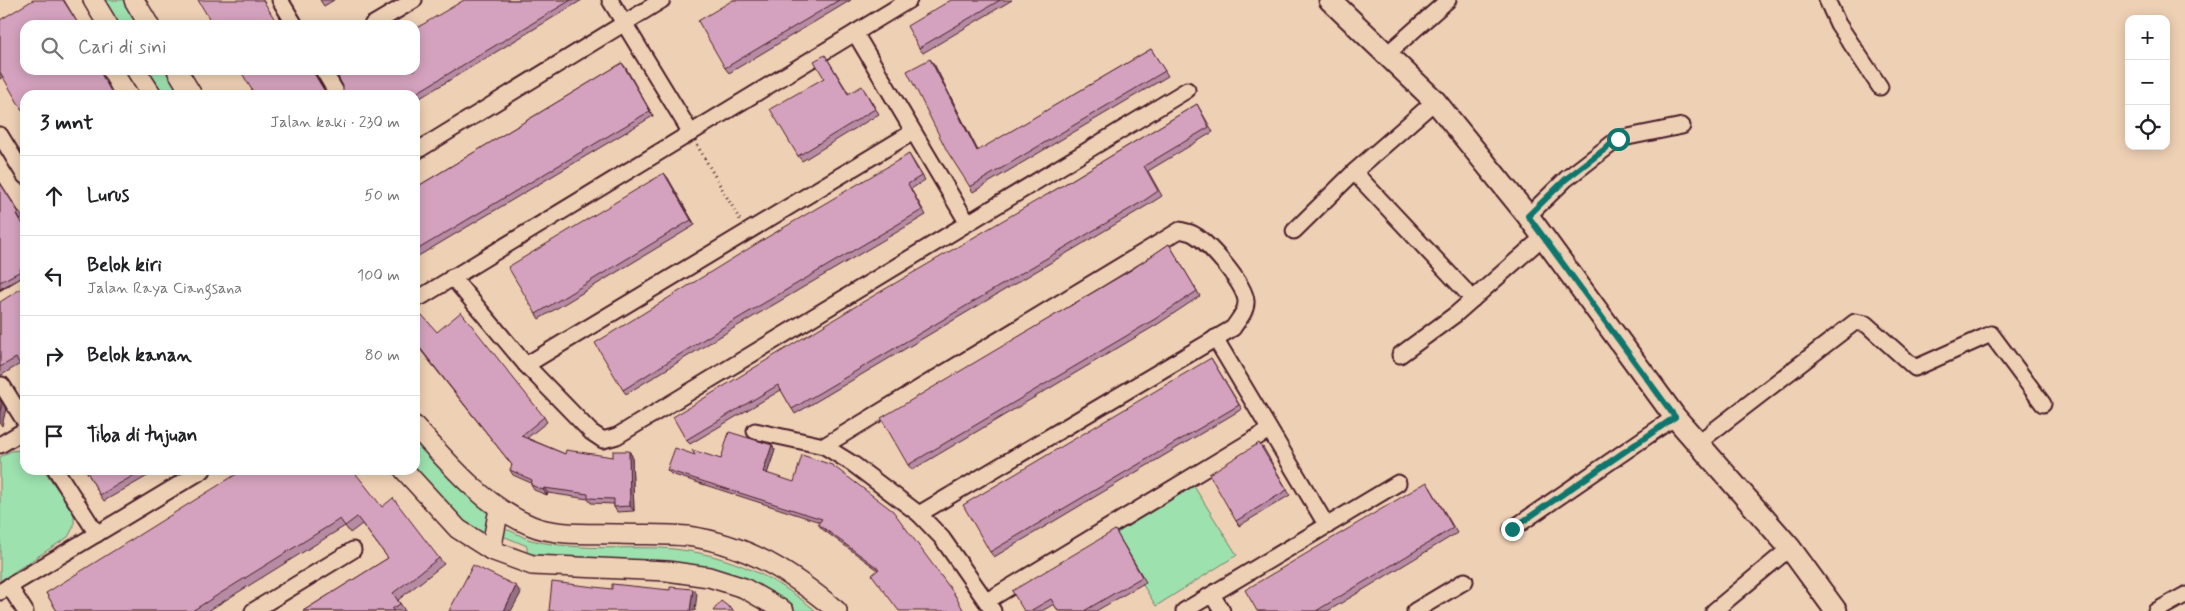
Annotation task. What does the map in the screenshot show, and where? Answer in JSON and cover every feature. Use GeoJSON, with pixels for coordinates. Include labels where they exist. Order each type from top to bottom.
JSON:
{"type":"FeatureCollection","features":[{"type":"Feature","properties":{"kind":"main road"},"geometry":{"type":"LineString","coordinates":[[1330,0],[1435,101],[1528,216],[1675,417],[1699,442],[1790,548],[1836,611]]}},
{"type":"Feature","properties":{"kind":"street"},"geometry":{"type":"LineString","coordinates":[[93,0],[105,20]]}},
{"type":"Feature","properties":{"kind":"street"},"geometry":{"type":"LineString","coordinates":[[134,0],[146,20]]}},
{"type":"Feature","properties":{"kind":"street"},"geometry":{"type":"LineString","coordinates":[[280,0],[292,20]]}},
{"type":"Feature","properties":{"kind":"street"},"geometry":{"type":"LineString","coordinates":[[380,20],[414,0]]}},
{"type":"Feature","properties":{"kind":"street"},"geometry":{"type":"LineString","coordinates":[[610,0],[691,133]]}},
{"type":"Feature","properties":{"kind":"street"},"geometry":{"type":"LineString","coordinates":[[420,149],[662,0]]}},
{"type":"Feature","properties":{"kind":"street"},"geometry":{"type":"LineString","coordinates":[[421,296],[909,0]]}},
{"type":"Feature","properties":{"kind":"street"},"geometry":{"type":"LineString","coordinates":[[1386,55],[1448,0]]}},
{"type":"Feature","properties":{"kind":"street"},"geometry":{"type":"LineString","coordinates":[[1827,0],[1838,24],[1880,87]]}},
{"type":"Feature","properties":{"kind":"street"},"geometry":{"type":"LineString","coordinates":[[855,34],[968,222]]}},
{"type":"Feature","properties":{"kind":"street"},"geometry":{"type":"LineString","coordinates":[[139,75],[149,90]]}},
{"type":"Feature","properties":{"kind":"street"},"geometry":{"type":"LineString","coordinates":[[180,75],[189,90]]}},
{"type":"Feature","properties":{"kind":"street"},"geometry":{"type":"LineString","coordinates":[[326,75],[335,90]]}},
{"type":"Feature","properties":{"kind":"street"},"geometry":{"type":"LineString","coordinates":[[452,277],[526,365],[590,432],[603,440],[617,436],[1187,90]]}},
{"type":"Feature","properties":{"kind":"street"},"geometry":{"type":"LineString","coordinates":[[1294,231],[1354,172],[1435,101]]}},
{"type":"Feature","properties":{"kind":"street"},"geometry":{"type":"LineString","coordinates":[[1528,216],[1566,179],[1618,139],[1682,126]]}},
{"type":"Feature","properties":{"kind":"street"},"geometry":{"type":"LineString","coordinates":[[526,365],[913,132]]}},
{"type":"Feature","properties":{"kind":"street"},"geometry":{"type":"LineString","coordinates":[[0,135],[4,151],[20,170]]}},
{"type":"Feature","properties":{"kind":"street"},"geometry":{"type":"LineString","coordinates":[[1354,172],[1472,299]]}},
{"type":"Feature","properties":{"kind":"street"},"geometry":{"type":"LineString","coordinates":[[824,446],[1180,230],[1192,233],[1226,265],[1239,283],[1246,301],[1244,312],[1233,328],[919,514]]}},
{"type":"Feature","properties":{"kind":"street"},"geometry":{"type":"LineString","coordinates":[[1400,355],[1472,299],[1543,237]]}},
{"type":"Feature","properties":{"kind":"street"},"geometry":{"type":"LineString","coordinates":[[0,300],[20,288]]}},
{"type":"Feature","properties":{"kind":"street"},"geometry":{"type":"LineString","coordinates":[[1699,442],[1855,322],[1866,324],[1915,368],[1991,334],[2043,404]]}},
{"type":"Feature","properties":{"kind":"street"},"geometry":{"type":"LineString","coordinates":[[1215,338],[1327,526]]}},
{"type":"Feature","properties":{"kind":"street"},"geometry":{"type":"LineString","coordinates":[[2,385],[20,414]]}},
{"type":"Feature","properties":{"kind":"street"},"geometry":{"type":"LineString","coordinates":[[1512,529],[1675,417]]}},
{"type":"Feature","properties":{"kind":"street"},"geometry":{"type":"LineString","coordinates":[[755,431],[824,446],[853,464],[919,514],[942,538],[990,606],[1269,430]]}},
{"type":"Feature","properties":{"kind":"street"},"geometry":{"type":"LineString","coordinates":[[420,432],[444,458],[499,509],[534,527],[564,532],[687,536],[731,546],[772,564],[805,584],[837,611]]}},
{"type":"Feature","properties":{"kind":"street"},"geometry":{"type":"LineString","coordinates":[[0,445],[20,433]]}},
{"type":"Feature","properties":{"kind":"street"},"geometry":{"type":"LineString","coordinates":[[59,475],[97,534]]}},
{"type":"Feature","properties":{"kind":"street"},"geometry":{"type":"LineString","coordinates":[[25,611],[4,589],[195,475]]}},
{"type":"Feature","properties":{"kind":"street"},"geometry":{"type":"LineString","coordinates":[[409,475],[458,529],[491,550],[532,564],[667,571],[709,577],[744,588],[784,611]]}},
{"type":"Feature","properties":{"kind":"street"},"geometry":{"type":"LineString","coordinates":[[1184,611],[1398,483]]}},
{"type":"Feature","properties":{"kind":"street"},"geometry":{"type":"LineString","coordinates":[[491,550],[499,509]]}},
{"type":"Feature","properties":{"kind":"street"},"geometry":{"type":"LineString","coordinates":[[1714,611],[1790,548]]}},
{"type":"Feature","properties":{"kind":"street"},"geometry":{"type":"LineString","coordinates":[[253,611],[353,550]]}},
{"type":"Feature","properties":{"kind":"street"},"geometry":{"type":"LineString","coordinates":[[1415,611],[1465,581]]}},
{"type":"Feature","properties":{"kind":"street"},"geometry":{"type":"LineString","coordinates":[[1212,595],[1222,611]]}},
{"type":"Feature","properties":{"kind":"street"},"geometry":{"type":"LineString","coordinates":[[2156,611],[2185,595]]}},
{"type":"Feature","properties":{"kind":"path"},"geometry":{"type":"LineString","coordinates":[[691,133],[747,232]]}},
{"type":"Feature","properties":{"kind":"green space"},"geometry":{"type":"Polygon","coordinates":[[[93,0],[134,0],[146,20],[105,20],[93,0]]]}},
{"type":"Feature","properties":{"kind":"green space"},"geometry":{"type":"Polygon","coordinates":[[[139,75],[180,75],[189,90],[149,90],[139,75]]]}},
{"type":"Feature","properties":{"kind":"green space"},"geometry":{"type":"Polygon","coordinates":[[[420,431],[499,509],[491,550],[420,475],[420,431]]]}},
{"type":"Feature","properties":{"kind":"green space"},"geometry":{"type":"Polygon","coordinates":[[[20,450],[20,475],[47,475],[74,513],[74,526],[68,537],[0,581],[0,457],[11,451],[20,450]]]}},
{"type":"Feature","properties":{"kind":"green space"},"geometry":{"type":"Polygon","coordinates":[[[1190,480],[1237,555],[1156,606],[1109,530],[1190,480]]]}},
{"type":"Feature","properties":{"kind":"green space"},"geometry":{"type":"Polygon","coordinates":[[[499,529],[508,530],[531,540],[545,543],[592,547],[660,548],[682,550],[723,559],[762,575],[816,611],[796,611],[790,606],[724,572],[697,565],[660,561],[568,559],[527,553],[527,546],[503,536],[499,529]]]}},
{"type":"Feature","properties":{"kind":"building"},"geometry":{"type":"Polygon","coordinates":[[[33,0],[63,0],[76,20],[20,20],[20,75],[102,75],[110,90],[20,90],[20,106],[0,72],[0,20],[33,0]]]}},
{"type":"Feature","properties":{"kind":"building"},"geometry":{"type":"Polygon","coordinates":[[[198,0],[263,0],[275,20],[210,20],[198,0]]]}},
{"type":"Feature","properties":{"kind":"building"},"geometry":{"type":"Polygon","coordinates":[[[464,0],[571,0],[420,91],[343,90],[338,77],[341,75],[420,75],[420,26],[464,0]]]}},
{"type":"Feature","properties":{"kind":"building"},"geometry":{"type":"Polygon","coordinates":[[[733,0],[839,0],[725,68],[698,21],[733,0]]]}},
{"type":"Feature","properties":{"kind":"building"},"geometry":{"type":"Polygon","coordinates":[[[951,0],[1000,0],[919,48],[907,26],[951,0]]]}},
{"type":"Feature","properties":{"kind":"building"},"geometry":{"type":"Polygon","coordinates":[[[1151,49],[1165,71],[970,187],[947,151],[907,71],[930,59],[977,151],[1151,49]]]}},
{"type":"Feature","properties":{"kind":"building"},"geometry":{"type":"Polygon","coordinates":[[[825,55],[848,94],[862,86],[875,109],[798,156],[770,109],[824,78],[814,61],[825,55]]]}},
{"type":"Feature","properties":{"kind":"building"},"geometry":{"type":"Polygon","coordinates":[[[622,63],[650,111],[420,248],[420,185],[622,63]]]}},
{"type":"Feature","properties":{"kind":"building"},"geometry":{"type":"Polygon","coordinates":[[[243,75],[315,75],[324,90],[252,90],[243,75]]]}},
{"type":"Feature","properties":{"kind":"building"},"geometry":{"type":"Polygon","coordinates":[[[1197,104],[1209,127],[1144,166],[1158,191],[1145,200],[792,409],[778,385],[686,440],[673,417],[1197,104]]]}},
{"type":"Feature","properties":{"kind":"building"},"geometry":{"type":"Polygon","coordinates":[[[909,154],[921,176],[908,184],[922,210],[725,326],[623,390],[595,343],[766,238],[909,154]]]}},
{"type":"Feature","properties":{"kind":"building"},"geometry":{"type":"Polygon","coordinates":[[[664,173],[691,220],[536,314],[508,267],[664,173]]]}},
{"type":"Feature","properties":{"kind":"building"},"geometry":{"type":"Polygon","coordinates":[[[0,183],[19,213],[17,214],[20,219],[20,272],[0,282],[0,183]]]}},
{"type":"Feature","properties":{"kind":"building"},"geometry":{"type":"Polygon","coordinates":[[[1169,244],[1197,291],[1155,319],[908,465],[881,418],[1131,270],[1169,244]]]}},
{"type":"Feature","properties":{"kind":"building"},"geometry":{"type":"Polygon","coordinates":[[[20,289],[20,364],[16,358],[0,367],[0,302],[20,289]]]}},
{"type":"Feature","properties":{"kind":"building"},"geometry":{"type":"Polygon","coordinates":[[[461,312],[544,417],[521,436],[565,454],[566,450],[613,457],[613,451],[629,451],[630,506],[614,507],[614,499],[588,498],[588,494],[544,488],[543,490],[531,485],[532,480],[510,470],[512,465],[420,348],[420,317],[422,315],[437,332],[461,312]]]}},
{"type":"Feature","properties":{"kind":"building"},"geometry":{"type":"Polygon","coordinates":[[[1211,358],[1239,405],[990,552],[963,505],[1211,358]]]}},
{"type":"Feature","properties":{"kind":"building"},"geometry":{"type":"Polygon","coordinates":[[[729,432],[772,445],[763,472],[794,482],[802,455],[832,465],[893,511],[953,592],[964,611],[899,611],[872,575],[879,569],[818,524],[822,519],[667,470],[675,448],[695,455],[692,450],[721,459],[729,432]]]}},
{"type":"Feature","properties":{"kind":"building"},"geometry":{"type":"Polygon","coordinates":[[[1259,443],[1287,490],[1236,521],[1209,474],[1259,443]]]}},
{"type":"Feature","properties":{"kind":"building"},"geometry":{"type":"Polygon","coordinates":[[[89,475],[134,475],[100,495],[89,475]]]}},
{"type":"Feature","properties":{"kind":"building"},"geometry":{"type":"Polygon","coordinates":[[[235,475],[357,475],[382,507],[393,498],[439,558],[393,593],[400,604],[392,609],[394,611],[303,611],[388,558],[357,517],[345,526],[340,519],[192,611],[57,611],[46,593],[235,475]]]}},
{"type":"Feature","properties":{"kind":"building"},"geometry":{"type":"Polygon","coordinates":[[[1427,482],[1453,528],[1316,611],[1257,611],[1245,590],[1427,482]]]}},
{"type":"Feature","properties":{"kind":"building"},"geometry":{"type":"Polygon","coordinates":[[[1115,530],[1142,577],[1084,611],[1058,611],[1051,599],[1030,611],[1024,611],[1012,591],[1115,530]]]}},
{"type":"Feature","properties":{"kind":"building"},"geometry":{"type":"Polygon","coordinates":[[[473,565],[516,586],[504,611],[449,611],[473,565]]]}},
{"type":"Feature","properties":{"kind":"building"},"geometry":{"type":"Polygon","coordinates":[[[552,582],[612,589],[612,584],[670,590],[670,587],[693,589],[690,611],[549,611],[552,582]]]}},
{"type":"Feature","properties":{"kind":"building"},"geometry":{"type":"Polygon","coordinates":[[[721,601],[734,611],[713,611],[721,601]]]}},
{"type":"Feature","properties":{"kind":"route"},"geometry":{"type":"LineString","coordinates":[[1512,529],[1675,417],[1528,216],[1566,179],[1605,147],[1618,139]]}}]}
